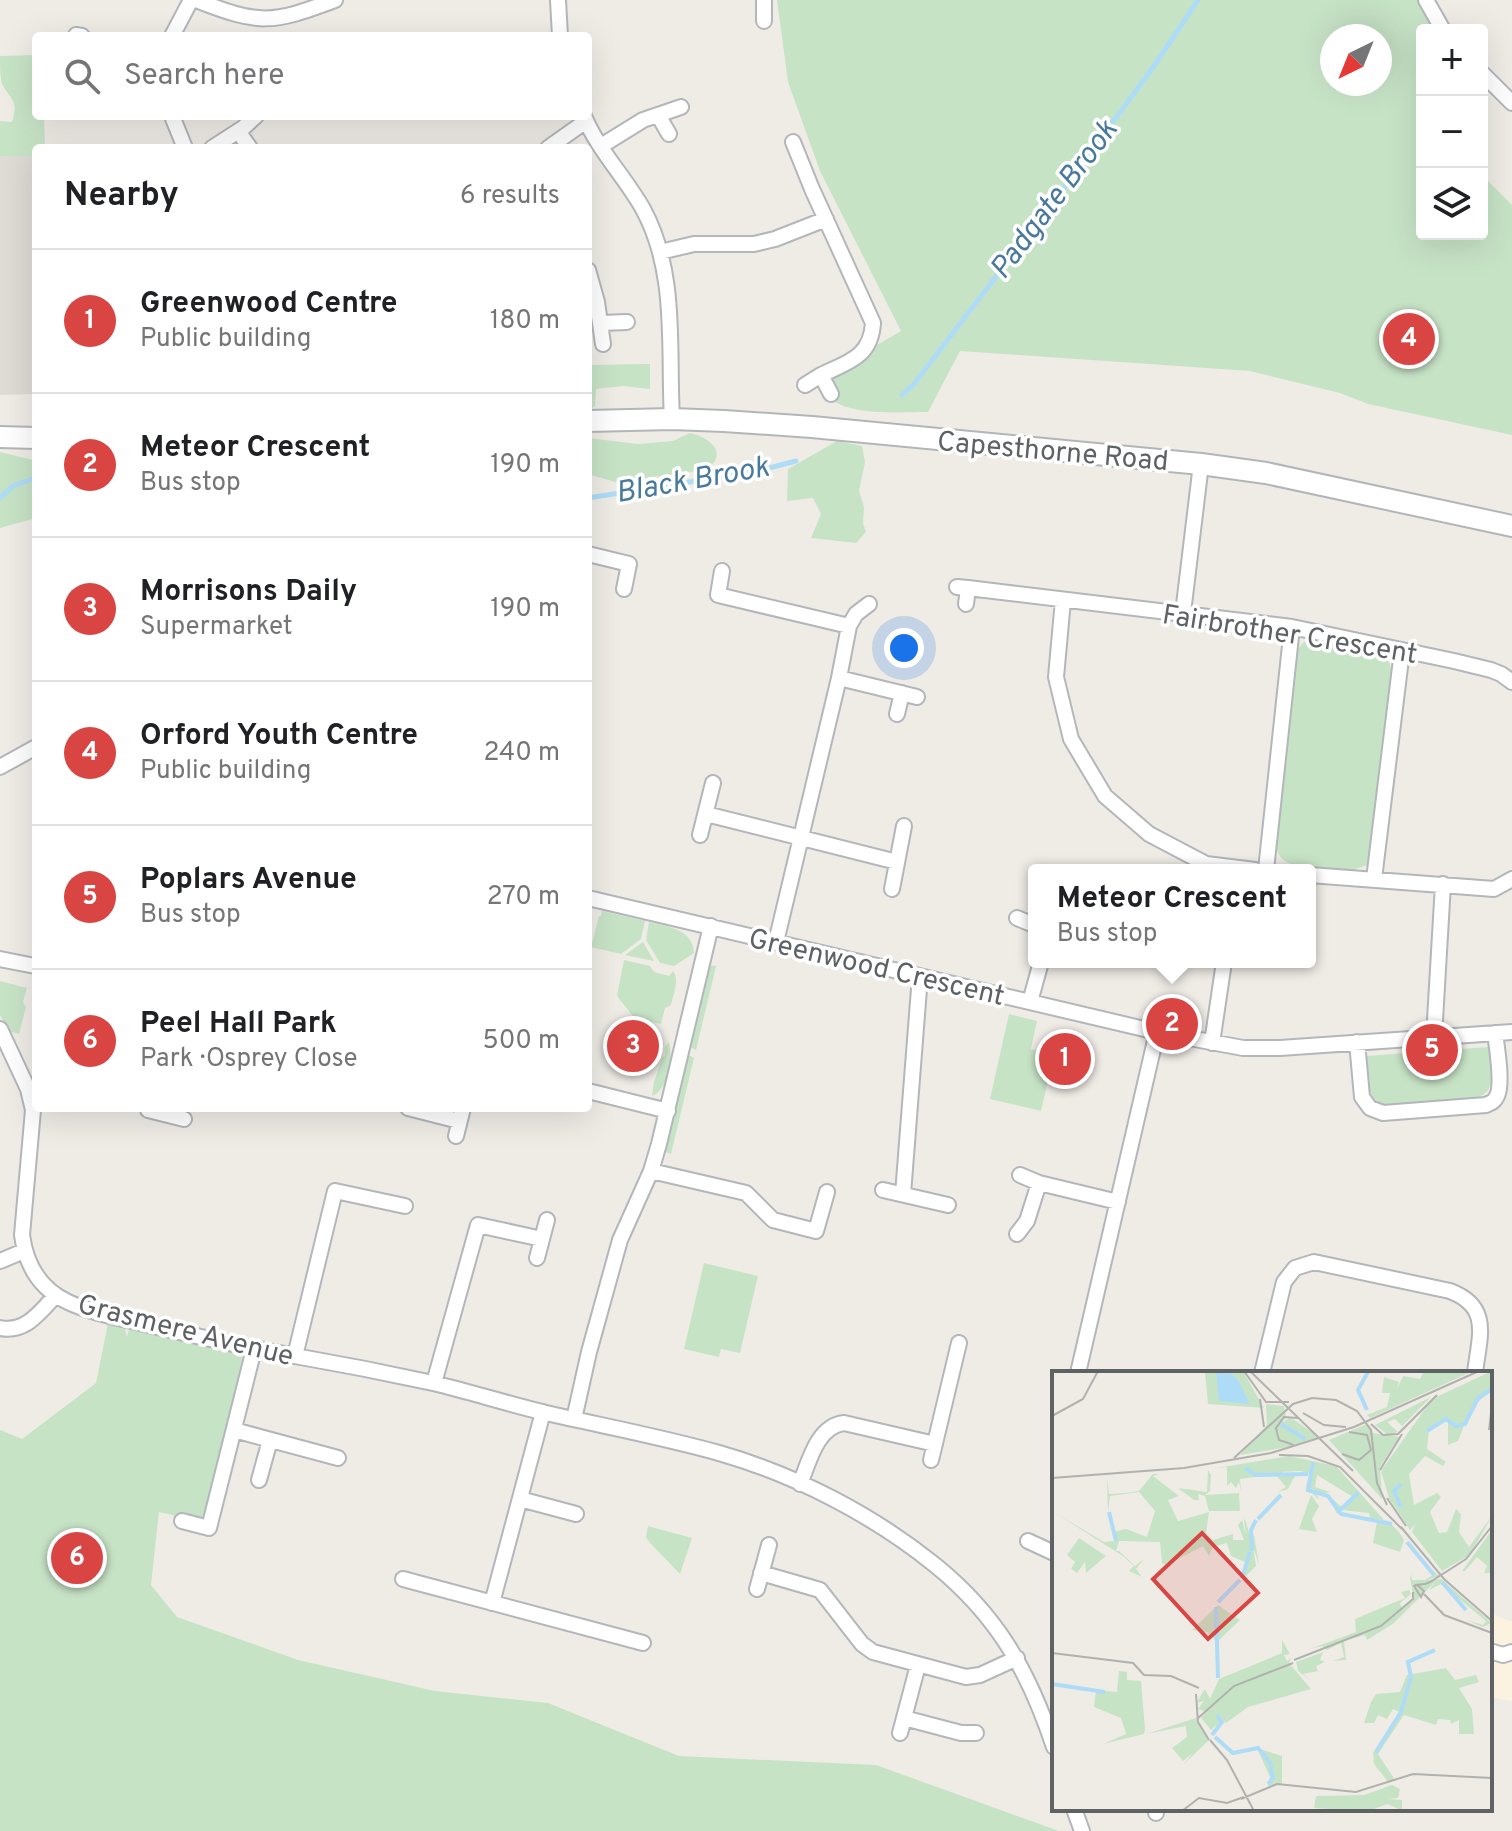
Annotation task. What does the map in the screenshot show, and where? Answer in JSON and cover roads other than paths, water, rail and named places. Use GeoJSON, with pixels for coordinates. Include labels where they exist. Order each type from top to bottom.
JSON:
{"type":"FeatureCollection","features":[{"type":"Feature","properties":{"kind":"street"},"geometry":{"type":"LineString","coordinates":[[174,32],[194,0],[238,16],[256,19],[283,18],[335,0]]}},
{"type":"Feature","properties":{"kind":"street"},"geometry":{"type":"LineString","coordinates":[[558,0],[560,32]]}},
{"type":"Feature","properties":{"kind":"street"},"geometry":{"type":"LineString","coordinates":[[764,0],[764,21]]}},
{"type":"Feature","properties":{"kind":"street"},"geometry":{"type":"LineString","coordinates":[[1426,0],[1440,24]]}},
{"type":"Feature","properties":{"kind":"street"},"geometry":{"type":"LineString","coordinates":[[1488,79],[1512,103]]}},
{"type":"Feature","properties":{"kind":"street"},"geometry":{"type":"LineString","coordinates":[[601,146],[643,120],[681,107]]}},
{"type":"Feature","properties":{"kind":"street"},"geometry":{"type":"LineString","coordinates":[[658,115],[669,134]]}},
{"type":"Feature","properties":{"kind":"street"},"geometry":{"type":"LineString","coordinates":[[174,120],[183,144]]}},
{"type":"Feature","properties":{"kind":"street"},"geometry":{"type":"LineString","coordinates":[[218,144],[251,120]]}},
{"type":"Feature","properties":{"kind":"street"},"geometry":{"type":"LineString","coordinates":[[553,144],[584,120]]}},
{"type":"Feature","properties":{"kind":"street"},"geometry":{"type":"LineString","coordinates":[[586,120],[643,211],[660,252],[670,319],[672,419]]}},
{"type":"Feature","properties":{"kind":"street"},"geometry":{"type":"LineString","coordinates":[[238,131],[247,144]]}},
{"type":"Feature","properties":{"kind":"street"},"geometry":{"type":"LineString","coordinates":[[793,142],[873,323],[871,340],[860,355],[805,385]]}},
{"type":"Feature","properties":{"kind":"street"},"geometry":{"type":"LineString","coordinates":[[660,252],[694,244],[754,244],[826,219]]}},
{"type":"Feature","properties":{"kind":"street"},"geometry":{"type":"LineString","coordinates":[[592,286],[603,344]]}},
{"type":"Feature","properties":{"kind":"street"},"geometry":{"type":"LineString","coordinates":[[601,323],[627,322]]}},
{"type":"Feature","properties":{"kind":"street"},"geometry":{"type":"LineString","coordinates":[[821,375],[831,394]]}},
{"type":"Feature","properties":{"kind":"street","name":"Capesthorne Road"},"geometry":{"type":"LineString","coordinates":[[592,421],[672,419],[812,427],[1201,464],[1266,473],[1512,526]]}},
{"type":"Feature","properties":{"kind":"street"},"geometry":{"type":"LineString","coordinates":[[0,437],[32,438]]}},
{"type":"Feature","properties":{"kind":"street"},"geometry":{"type":"LineString","coordinates":[[1183,613],[1201,464]]}},
{"type":"Feature","properties":{"kind":"street"},"geometry":{"type":"LineString","coordinates":[[592,555],[629,564],[624,589]]}},
{"type":"Feature","properties":{"kind":"street"},"geometry":{"type":"LineString","coordinates":[[722,571],[718,595],[849,626]]}},
{"type":"Feature","properties":{"kind":"street","name":"Fairbrother Crescent"},"geometry":{"type":"LineString","coordinates":[[966,604],[962,588],[1292,627],[1491,670],[1512,682]]}},
{"type":"Feature","properties":{"kind":"street"},"geometry":{"type":"LineString","coordinates":[[1063,600],[1056,677],[1071,739],[1105,796],[1149,834],[1206,864]]}},
{"type":"Feature","properties":{"kind":"street"},"geometry":{"type":"LineString","coordinates":[[776,942],[849,626],[856,614],[869,604]]}},
{"type":"Feature","properties":{"kind":"street"},"geometry":{"type":"LineString","coordinates":[[1267,864],[1292,627]]}},
{"type":"Feature","properties":{"kind":"street"},"geometry":{"type":"LineString","coordinates":[[1374,879],[1402,651]]}},
{"type":"Feature","properties":{"kind":"street"},"geometry":{"type":"LineString","coordinates":[[839,678],[910,695],[897,714]]}},
{"type":"Feature","properties":{"kind":"street"},"geometry":{"type":"LineString","coordinates":[[0,767],[32,751]]}},
{"type":"Feature","properties":{"kind":"street"},"geometry":{"type":"LineString","coordinates":[[700,835],[713,783]]}},
{"type":"Feature","properties":{"kind":"street"},"geometry":{"type":"LineString","coordinates":[[706,814],[897,862]]}},
{"type":"Feature","properties":{"kind":"street"},"geometry":{"type":"LineString","coordinates":[[892,889],[904,826]]}},
{"type":"Feature","properties":{"kind":"street"},"geometry":{"type":"LineString","coordinates":[[1316,875],[1494,889],[1512,879]]}},
{"type":"Feature","properties":{"kind":"street"},"geometry":{"type":"LineString","coordinates":[[1434,1037],[1443,884]]}},
{"type":"Feature","properties":{"kind":"street","name":"Greenwood Crescent"},"geometry":{"type":"LineString","coordinates":[[592,899],[1157,1032],[1243,1048],[1512,1032]]}},
{"type":"Feature","properties":{"kind":"street"},"geometry":{"type":"LineString","coordinates":[[1017,918],[1028,923]]}},
{"type":"Feature","properties":{"kind":"street"},"geometry":{"type":"LineString","coordinates":[[574,1419],[620,1240],[651,1171],[668,1111],[711,926]]}},
{"type":"Feature","properties":{"kind":"street"},"geometry":{"type":"LineString","coordinates":[[0,959],[32,965]]}},
{"type":"Feature","properties":{"kind":"street"},"geometry":{"type":"LineString","coordinates":[[1030,1002],[1039,968]]}},
{"type":"Feature","properties":{"kind":"street"},"geometry":{"type":"LineString","coordinates":[[1212,1043],[1223,968]]}},
{"type":"Feature","properties":{"kind":"street"},"geometry":{"type":"LineString","coordinates":[[903,1194],[920,976]]}},
{"type":"Feature","properties":{"kind":"street"},"geometry":{"type":"LineString","coordinates":[[0,1029],[4,1050],[32,1088]]}},
{"type":"Feature","properties":{"kind":"street"},"geometry":{"type":"LineString","coordinates":[[1078,1371],[1157,1032]]}},
{"type":"Feature","properties":{"kind":"street"},"geometry":{"type":"LineString","coordinates":[[1357,1042],[1362,1097],[1370,1108],[1383,1113],[1492,1102],[1499,1087],[1495,1033]]}},
{"type":"Feature","properties":{"kind":"street"},"geometry":{"type":"LineString","coordinates":[[592,1092],[668,1111]]}},
{"type":"Feature","properties":{"kind":"street"},"geometry":{"type":"LineString","coordinates":[[0,1261],[24,1251],[22,1235],[33,1112]]}},
{"type":"Feature","properties":{"kind":"street"},"geometry":{"type":"LineString","coordinates":[[157,1112],[184,1119]]}},
{"type":"Feature","properties":{"kind":"street"},"geometry":{"type":"LineString","coordinates":[[423,1112],[460,1122]]}},
{"type":"Feature","properties":{"kind":"street"},"geometry":{"type":"LineString","coordinates":[[651,1171],[746,1193],[773,1220],[816,1231],[830,1202]]}},
{"type":"Feature","properties":{"kind":"street"},"geometry":{"type":"LineString","coordinates":[[1020,1175],[1039,1183],[1118,1202]]}},
{"type":"Feature","properties":{"kind":"street"},"geometry":{"type":"LineString","coordinates":[[1017,1234],[1027,1221],[1039,1183]]}},
{"type":"Feature","properties":{"kind":"street"},"geometry":{"type":"LineString","coordinates":[[883,1190],[948,1205]]}},
{"type":"Feature","properties":{"kind":"street"},"geometry":{"type":"LineString","coordinates":[[295,1356],[335,1191],[405,1206]]}},
{"type":"Feature","properties":{"kind":"street"},"geometry":{"type":"LineString","coordinates":[[537,1258],[547,1220]]}},
{"type":"Feature","properties":{"kind":"street"},"geometry":{"type":"LineString","coordinates":[[434,1383],[478,1225],[542,1239]]}},
{"type":"Feature","properties":{"kind":"street","name":"Grasmere Avenue"},"geometry":{"type":"LineString","coordinates":[[24,1251],[47,1289],[76,1306],[254,1349],[434,1383],[718,1453],[800,1484],[877,1525],[935,1565],[955,1583],[988,1617],[1017,1658],[1052,1731]]}},
{"type":"Feature","properties":{"kind":"street"},"geometry":{"type":"LineString","coordinates":[[1262,1371],[1284,1282],[1295,1268],[1314,1262],[1450,1291],[1468,1301],[1479,1316],[1475,1371]]}},
{"type":"Feature","properties":{"kind":"street"},"geometry":{"type":"LineString","coordinates":[[0,1328],[23,1327],[56,1295]]}},
{"type":"Feature","properties":{"kind":"street"},"geometry":{"type":"LineString","coordinates":[[931,1460],[959,1343]]}},
{"type":"Feature","properties":{"kind":"street"},"geometry":{"type":"LineString","coordinates":[[182,1521],[209,1528],[254,1349]]}},
{"type":"Feature","properties":{"kind":"street"},"geometry":{"type":"LineString","coordinates":[[492,1603],[543,1412]]}},
{"type":"Feature","properties":{"kind":"street"},"geometry":{"type":"LineString","coordinates":[[800,1484],[820,1438],[836,1424],[844,1423],[935,1444]]}},
{"type":"Feature","properties":{"kind":"street"},"geometry":{"type":"LineString","coordinates":[[234,1430],[338,1458]]}},
{"type":"Feature","properties":{"kind":"street"},"geometry":{"type":"LineString","coordinates":[[259,1480],[270,1440]]}},
{"type":"Feature","properties":{"kind":"street"},"geometry":{"type":"LineString","coordinates":[[520,1499],[576,1514]]}},
{"type":"Feature","properties":{"kind":"street"},"geometry":{"type":"LineString","coordinates":[[1028,1541],[1052,1552]]}},
{"type":"Feature","properties":{"kind":"street"},"geometry":{"type":"LineString","coordinates":[[757,1589],[769,1545]]}},
{"type":"Feature","properties":{"kind":"street"},"geometry":{"type":"LineString","coordinates":[[761,1573],[818,1589],[873,1652],[966,1677],[991,1671],[1017,1658]]}},
{"type":"Feature","properties":{"kind":"street"},"geometry":{"type":"LineString","coordinates":[[403,1579],[643,1643]]}},
{"type":"Feature","properties":{"kind":"street"},"geometry":{"type":"LineString","coordinates":[[1492,1652],[1503,1655],[1512,1652]]}},
{"type":"Feature","properties":{"kind":"street"},"geometry":{"type":"LineString","coordinates":[[918,1665],[902,1725],[976,1733]]}},
{"type":"Feature","properties":{"kind":"street"},"geometry":{"type":"LineString","coordinates":[[1075,1811],[1082,1831]]}},
{"type":"Feature","properties":{"kind":"waterway","name":"Padgate Brook"},"geometry":{"type":"LineString","coordinates":[[902,395],[914,384],[1088,156],[1198,0]]}},
{"type":"Feature","properties":{"kind":"waterway","name":"Black Brook"},"geometry":{"type":"LineString","coordinates":[[592,497],[758,471],[796,461]]}},
{"type":"Feature","properties":{"kind":"waterway","name":"Black Brook"},"geometry":{"type":"LineString","coordinates":[[0,498],[13,486],[32,479]]}},
{"type":"Feature","properties":{"kind":"place","name":"Orford Youth Centre"},"geometry":{"type":"Point","coordinates":[1409,339]}},
{"type":"Feature","properties":{"kind":"place","name":"Meteor Crescent"},"geometry":{"type":"Point","coordinates":[1172,1024]}},
{"type":"Feature","properties":{"kind":"place","name":"Morrisons Daily"},"geometry":{"type":"Point","coordinates":[633,1046]}},
{"type":"Feature","properties":{"kind":"place","name":"Poplars Avenue"},"geometry":{"type":"Point","coordinates":[1432,1050]}},
{"type":"Feature","properties":{"kind":"place","name":"Greenwood Centre"},"geometry":{"type":"Point","coordinates":[1065,1059]}},
{"type":"Feature","properties":{"kind":"place","name":"Peel Hall Park"},"geometry":{"type":"Point","coordinates":[77,1558]}}]}
